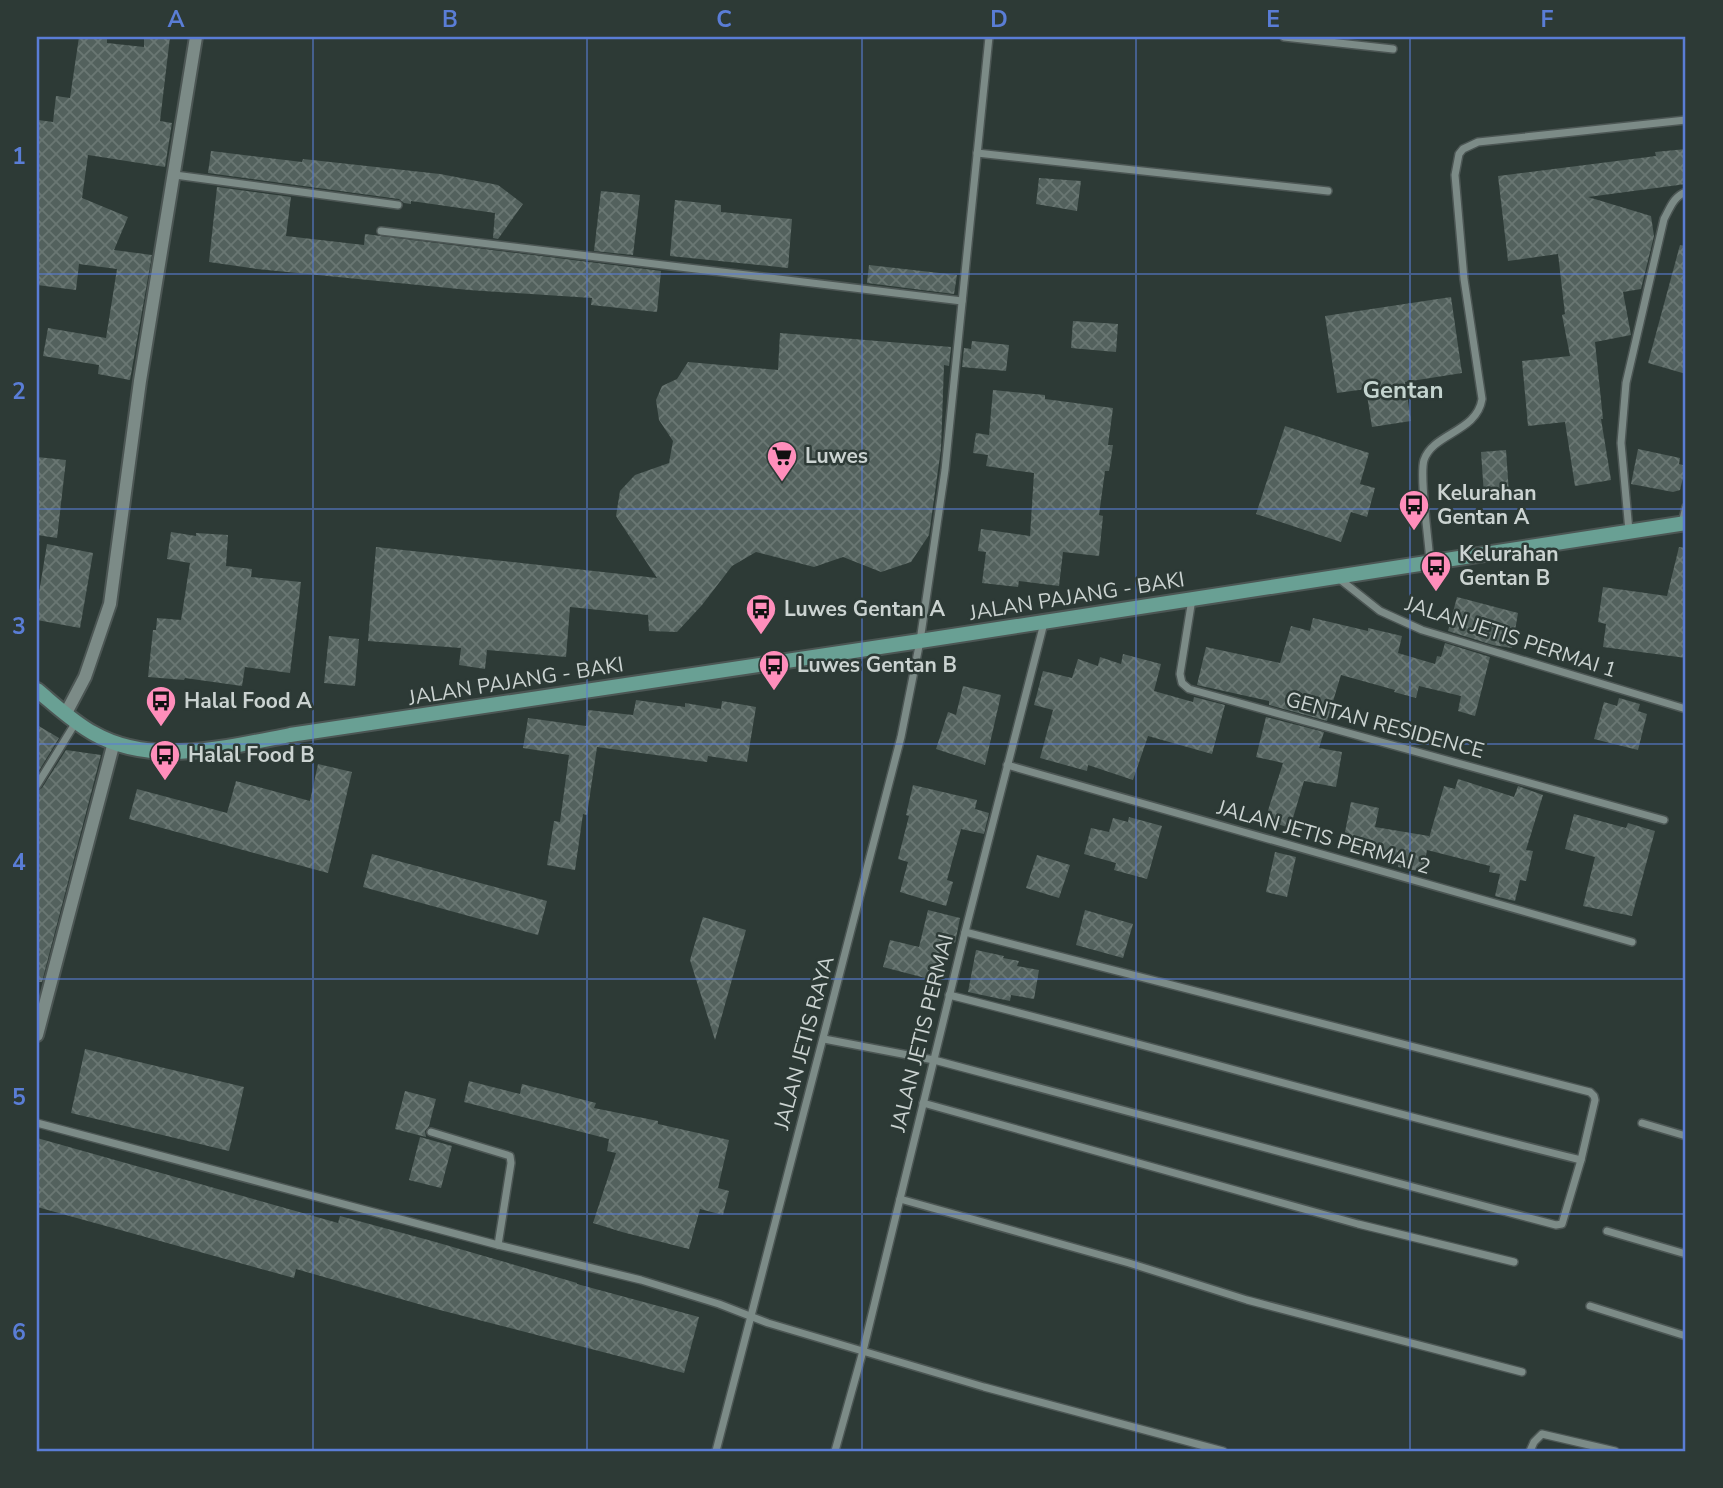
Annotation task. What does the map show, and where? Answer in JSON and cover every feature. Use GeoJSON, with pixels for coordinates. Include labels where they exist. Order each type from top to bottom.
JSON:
{"type":"FeatureCollection","features":[{"type":"Feature","properties":{"kind":"main road","name":"JALAN PAJANG - BAKI"},"geometry":{"type":"LineString","coordinates":[[37,690],[95,734],[132,747],[155,751],[219,748],[1684,523]]}},
{"type":"Feature","properties":{"kind":"street"},"geometry":{"type":"LineString","coordinates":[[37,785],[71,718],[110,604],[140,381],[196,37]]}},
{"type":"Feature","properties":{"kind":"street","name":"JALAN JETIS RAYA"},"geometry":{"type":"LineString","coordinates":[[716,1451],[901,737],[920,641],[945,470],[989,37]]}},
{"type":"Feature","properties":{"kind":"street"},"geometry":{"type":"LineString","coordinates":[[1284,37],[1393,49]]}},
{"type":"Feature","properties":{"kind":"street"},"geometry":{"type":"LineString","coordinates":[[1430,563],[1422,475],[1425,459],[1430,450],[1469,422],[1482,399],[1463,265],[1455,175],[1459,154],[1478,142],[1686,120]]}},
{"type":"Feature","properties":{"kind":"street"},"geometry":{"type":"LineString","coordinates":[[977,153],[1328,191]]}},
{"type":"Feature","properties":{"kind":"street"},"geometry":{"type":"LineString","coordinates":[[175,175],[398,205]]}},
{"type":"Feature","properties":{"kind":"street"},"geometry":{"type":"LineString","coordinates":[[1629,532],[1621,443],[1626,383],[1664,219],[1679,194],[1686,192]]}},
{"type":"Feature","properties":{"kind":"street"},"geometry":{"type":"LineString","coordinates":[[381,231],[962,301]]}},
{"type":"Feature","properties":{"kind":"street"},"geometry":{"type":"LineString","coordinates":[[1684,523],[1686,507]]}},
{"type":"Feature","properties":{"kind":"street","name":"JALAN JETIS PERMAI 1"},"geometry":{"type":"LineString","coordinates":[[1337,577],[1380,611],[1422,630],[1686,709]]}},
{"type":"Feature","properties":{"kind":"street","name":"GENTAN RESIDENCE"},"geometry":{"type":"LineString","coordinates":[[1192,599],[1180,674],[1182,683],[1189,689],[1664,820]]}},
{"type":"Feature","properties":{"kind":"street","name":"JALAN JETIS PERMAI"},"geometry":{"type":"LineString","coordinates":[[835,1451],[863,1351],[949,995],[1044,622]]}},
{"type":"Feature","properties":{"kind":"street"},"geometry":{"type":"LineString","coordinates":[[37,1035],[114,741]]}},
{"type":"Feature","properties":{"kind":"street","name":"JALAN JETIS PERMAI 2"},"geometry":{"type":"LineString","coordinates":[[1007,765],[1632,942]]}},
{"type":"Feature","properties":{"kind":"street"},"geometry":{"type":"LineString","coordinates":[[824,1039],[933,1060],[1556,1226],[1562,1224],[1595,1100],[1590,1092],[965,932]]}},
{"type":"Feature","properties":{"kind":"street"},"geometry":{"type":"LineString","coordinates":[[949,995],[1101,1033],[1427,1122],[1581,1160]]}},
{"type":"Feature","properties":{"kind":"street"},"geometry":{"type":"LineString","coordinates":[[923,1103],[1358,1224],[1514,1262]]}},
{"type":"Feature","properties":{"kind":"street"},"geometry":{"type":"LineString","coordinates":[[37,1123],[498,1245],[641,1280],[984,1387],[1223,1451]]}},
{"type":"Feature","properties":{"kind":"street"},"geometry":{"type":"LineString","coordinates":[[1642,1123],[1686,1136]]}},
{"type":"Feature","properties":{"kind":"street"},"geometry":{"type":"LineString","coordinates":[[431,1132],[510,1156],[498,1245]]}},
{"type":"Feature","properties":{"kind":"street"},"geometry":{"type":"LineString","coordinates":[[900,1199],[1129,1263],[1247,1300],[1522,1371]]}},
{"type":"Feature","properties":{"kind":"street"},"geometry":{"type":"LineString","coordinates":[[1606,1231],[1686,1254]]}},
{"type":"Feature","properties":{"kind":"street"},"geometry":{"type":"LineString","coordinates":[[1590,1306],[1686,1336]]}},
{"type":"Feature","properties":{"kind":"street"},"geometry":{"type":"LineString","coordinates":[[1530,1451],[1542,1434],[1615,1451]]}},
{"type":"Feature","properties":{"kind":"building"},"geometry":{"type":"Polygon","coordinates":[[[79,37],[107,37],[107,43],[144,47],[144,37],[170,37],[160,121],[172,123],[165,167],[88,155],[82,198],[128,217],[114,250],[152,255],[130,380],[98,374],[99,365],[43,356],[48,328],[106,338],[117,269],[79,264],[76,290],[37,285],[38,120],[53,122],[56,96],[70,98],[79,37]]]}},
{"type":"Feature","properties":{"kind":"building"},"geometry":{"type":"Polygon","coordinates":[[[1686,149],[1686,184],[1588,197],[1651,216],[1654,236],[1641,289],[1623,292],[1631,335],[1595,342],[1601,419],[1611,480],[1575,486],[1565,422],[1528,426],[1522,361],[1570,356],[1562,315],[1565,314],[1558,254],[1508,261],[1498,176],[1656,156],[1655,152],[1686,149]]]}},
{"type":"Feature","properties":{"kind":"building"},"geometry":{"type":"Polygon","coordinates":[[[211,151],[440,174],[498,185],[523,204],[498,239],[493,238],[495,213],[411,201],[411,204],[399,199],[208,173],[211,151]]]}},
{"type":"Feature","properties":{"kind":"building"},"geometry":{"type":"Polygon","coordinates":[[[1039,178],[1081,181],[1077,211],[1036,204],[1039,178]]]}},
{"type":"Feature","properties":{"kind":"building"},"geometry":{"type":"Polygon","coordinates":[[[217,187],[291,197],[286,236],[364,245],[365,234],[661,271],[657,312],[591,305],[592,298],[469,290],[209,262],[217,187]]]}},
{"type":"Feature","properties":{"kind":"building"},"geometry":{"type":"Polygon","coordinates":[[[601,191],[640,195],[633,255],[594,251],[601,191]]]}},
{"type":"Feature","properties":{"kind":"building"},"geometry":{"type":"Polygon","coordinates":[[[675,200],[721,205],[721,212],[792,219],[788,268],[670,256],[675,200]]]}},
{"type":"Feature","properties":{"kind":"building"},"geometry":{"type":"Polygon","coordinates":[[[1680,245],[1686,246],[1686,374],[1648,363],[1680,245]]]}},
{"type":"Feature","properties":{"kind":"building"},"geometry":{"type":"Polygon","coordinates":[[[869,265],[957,275],[954,294],[867,283],[869,265]]]}},
{"type":"Feature","properties":{"kind":"building"},"geometry":{"type":"Polygon","coordinates":[[[1451,297],[1462,373],[1405,382],[1411,421],[1372,427],[1366,389],[1337,393],[1325,316],[1451,297]]]}},
{"type":"Feature","properties":{"kind":"building"},"geometry":{"type":"Polygon","coordinates":[[[1073,321],[1118,324],[1116,352],[1071,348],[1073,321]]]}},
{"type":"Feature","properties":{"kind":"building","name":"Luwes"},"geometry":{"type":"Polygon","coordinates":[[[780,333],[951,347],[949,366],[944,365],[941,449],[929,535],[911,562],[881,572],[843,557],[814,567],[756,552],[732,566],[677,632],[649,631],[648,615],[570,607],[566,657],[487,650],[485,669],[459,665],[461,648],[368,641],[376,547],[657,578],[616,516],[620,491],[635,475],[669,463],[673,441],[659,420],[656,400],[662,386],[677,379],[688,362],[778,370],[780,333]]]}},
{"type":"Feature","properties":{"kind":"building"},"geometry":{"type":"Polygon","coordinates":[[[972,341],[1009,345],[1006,371],[962,367],[964,348],[971,349],[972,341]]]}},
{"type":"Feature","properties":{"kind":"building"},"geometry":{"type":"Polygon","coordinates":[[[993,390],[1045,395],[1045,399],[1113,408],[1108,445],[1113,445],[1109,471],[1105,471],[1099,515],[1103,516],[1099,556],[1063,552],[1059,586],[1019,581],[1018,587],[982,583],[986,552],[978,551],[981,529],[1030,536],[1034,473],[986,466],[988,455],[973,453],[976,433],[989,435],[993,390]]]}},
{"type":"Feature","properties":{"kind":"building"},"geometry":{"type":"Polygon","coordinates":[[[1285,426],[1369,453],[1360,484],[1375,488],[1367,517],[1351,512],[1341,542],[1256,514],[1285,426]]]}},
{"type":"Feature","properties":{"kind":"building"},"geometry":{"type":"Polygon","coordinates":[[[1638,449],[1680,458],[1679,464],[1686,466],[1680,490],[1673,492],[1631,484],[1638,449]]]}},
{"type":"Feature","properties":{"kind":"building"},"geometry":{"type":"Polygon","coordinates":[[[1506,450],[1509,493],[1484,495],[1481,452],[1506,450]]]}},
{"type":"Feature","properties":{"kind":"building"},"geometry":{"type":"Polygon","coordinates":[[[37,457],[66,460],[57,538],[37,535],[37,457]]]}},
{"type":"Feature","properties":{"kind":"building"},"geometry":{"type":"Polygon","coordinates":[[[171,532],[196,536],[196,533],[228,535],[226,566],[252,569],[251,577],[301,582],[290,673],[245,667],[242,686],[185,678],[148,677],[153,630],[156,630],[157,618],[181,620],[190,563],[167,559],[171,532]]]}},
{"type":"Feature","properties":{"kind":"building"},"geometry":{"type":"Polygon","coordinates":[[[47,544],[93,553],[80,628],[37,620],[47,544]]]}},
{"type":"Feature","properties":{"kind":"building"},"geometry":{"type":"Polygon","coordinates":[[[1679,547],[1686,548],[1686,658],[1603,647],[1606,624],[1598,622],[1603,587],[1667,596],[1679,547]]]}},
{"type":"Feature","properties":{"kind":"building"},"geometry":{"type":"Polygon","coordinates":[[[1457,597],[1518,613],[1512,648],[1448,631],[1457,597]]]}},
{"type":"Feature","properties":{"kind":"building"},"geometry":{"type":"Polygon","coordinates":[[[1313,618],[1402,636],[1398,653],[1435,664],[1437,656],[1441,657],[1445,643],[1490,657],[1475,716],[1458,711],[1461,696],[1419,686],[1416,698],[1341,675],[1327,721],[1269,705],[1269,701],[1197,685],[1206,647],[1280,663],[1291,626],[1310,631],[1313,618]]]}},
{"type":"Feature","properties":{"kind":"building"},"geometry":{"type":"Polygon","coordinates":[[[329,636],[359,639],[355,686],[324,683],[329,636]]]}},
{"type":"Feature","properties":{"kind":"building"},"geometry":{"type":"Polygon","coordinates":[[[1123,654],[1161,664],[1154,691],[1193,702],[1194,697],[1225,705],[1212,754],[1148,736],[1133,780],[1088,765],[1087,771],[1040,758],[1053,710],[1034,705],[1043,671],[1072,678],[1078,659],[1098,666],[1100,657],[1121,664],[1123,654]]]}},
{"type":"Feature","properties":{"kind":"building"},"geometry":{"type":"Polygon","coordinates":[[[963,686],[1001,695],[985,765],[936,749],[948,712],[956,715],[963,686]]]}},
{"type":"Feature","properties":{"kind":"building"},"geometry":{"type":"Polygon","coordinates":[[[1619,698],[1640,704],[1638,711],[1647,714],[1638,750],[1594,739],[1604,702],[1617,706],[1619,698]]]}},
{"type":"Feature","properties":{"kind":"building"},"geometry":{"type":"Polygon","coordinates":[[[636,700],[685,707],[685,703],[721,709],[722,701],[756,707],[747,762],[708,756],[707,762],[597,747],[587,815],[583,814],[575,870],[547,865],[554,821],[560,822],[569,755],[523,748],[528,718],[586,726],[588,710],[633,715],[636,700]]]}},
{"type":"Feature","properties":{"kind":"building"},"geometry":{"type":"Polygon","coordinates":[[[1266,717],[1324,732],[1319,748],[1342,752],[1336,787],[1304,781],[1290,828],[1265,820],[1283,763],[1256,757],[1266,717]]]}},
{"type":"Feature","properties":{"kind":"building"},"geometry":{"type":"Polygon","coordinates":[[[37,725],[59,738],[37,774],[37,725]]]}},
{"type":"Feature","properties":{"kind":"building"},"geometry":{"type":"Polygon","coordinates":[[[66,750],[101,755],[42,982],[37,982],[37,791],[42,788],[66,750]]]}},
{"type":"Feature","properties":{"kind":"building"},"geometry":{"type":"Polygon","coordinates":[[[318,764],[352,772],[328,873],[129,819],[137,789],[227,813],[236,781],[310,801],[318,764]]]}},
{"type":"Feature","properties":{"kind":"building"},"geometry":{"type":"Polygon","coordinates":[[[1458,779],[1514,797],[1518,786],[1543,795],[1526,850],[1533,851],[1526,881],[1520,880],[1515,901],[1495,896],[1500,874],[1489,872],[1490,866],[1427,850],[1423,872],[1398,867],[1399,859],[1352,849],[1354,839],[1344,837],[1351,802],[1379,808],[1375,827],[1429,838],[1444,786],[1455,789],[1458,779]]]}},
{"type":"Feature","properties":{"kind":"building"},"geometry":{"type":"Polygon","coordinates":[[[913,785],[977,800],[975,809],[989,813],[984,834],[961,829],[947,880],[953,882],[946,906],[900,892],[908,862],[898,859],[909,816],[906,815],[913,785]]]}},
{"type":"Feature","properties":{"kind":"building"},"geometry":{"type":"Polygon","coordinates":[[[1574,814],[1626,828],[1628,823],[1655,831],[1632,916],[1583,906],[1595,857],[1565,849],[1574,814]]]}},
{"type":"Feature","properties":{"kind":"building"},"geometry":{"type":"Polygon","coordinates":[[[1129,817],[1162,826],[1147,879],[1114,870],[1116,863],[1084,854],[1091,828],[1109,832],[1113,818],[1128,822],[1129,817]]]}},
{"type":"Feature","properties":{"kind":"building"},"geometry":{"type":"Polygon","coordinates":[[[1275,852],[1296,857],[1287,897],[1266,892],[1275,852]]]}},
{"type":"Feature","properties":{"kind":"building"},"geometry":{"type":"Polygon","coordinates":[[[372,854],[547,901],[538,935],[363,887],[372,854]]]}},
{"type":"Feature","properties":{"kind":"building"},"geometry":{"type":"Polygon","coordinates":[[[1037,855],[1070,865],[1059,898],[1026,888],[1037,855]]]}},
{"type":"Feature","properties":{"kind":"building"},"geometry":{"type":"Polygon","coordinates":[[[928,910],[960,918],[955,943],[943,940],[933,980],[883,967],[890,940],[919,947],[928,910]]]}},
{"type":"Feature","properties":{"kind":"building"},"geometry":{"type":"Polygon","coordinates":[[[1085,910],[1133,924],[1123,958],[1076,945],[1085,910]]]}},
{"type":"Feature","properties":{"kind":"building"},"geometry":{"type":"Polygon","coordinates":[[[703,917],[746,930],[715,1040],[690,960],[703,917]]]}},
{"type":"Feature","properties":{"kind":"building"},"geometry":{"type":"Polygon","coordinates":[[[976,950],[1019,961],[1017,966],[1039,970],[1034,999],[1011,995],[1010,1001],[968,992],[976,950]]]}},
{"type":"Feature","properties":{"kind":"building"},"geometry":{"type":"Polygon","coordinates":[[[85,1049],[244,1087],[229,1151],[71,1113],[85,1049]]]}},
{"type":"Feature","properties":{"kind":"building"},"geometry":{"type":"Polygon","coordinates":[[[469,1081],[520,1094],[522,1084],[596,1103],[594,1108],[658,1121],[658,1124],[729,1140],[718,1188],[729,1191],[723,1215],[700,1209],[689,1249],[593,1223],[616,1153],[607,1151],[609,1139],[464,1102],[469,1081]]]}},
{"type":"Feature","properties":{"kind":"building"},"geometry":{"type":"Polygon","coordinates":[[[405,1091],[436,1099],[429,1126],[425,1131],[426,1137],[395,1129],[405,1091]]]}},
{"type":"Feature","properties":{"kind":"building"},"geometry":{"type":"Polygon","coordinates":[[[420,1137],[452,1146],[441,1188],[409,1180],[420,1137]]]}},
{"type":"Feature","properties":{"kind":"building"},"geometry":{"type":"Polygon","coordinates":[[[37,1138],[338,1223],[340,1216],[699,1317],[684,1373],[436,1309],[296,1269],[294,1278],[37,1207],[37,1138]]]}},
{"type":"Feature","properties":{"kind":"place","name":"Luwes"},"geometry":{"type":"Point","coordinates":[782,483]}},
{"type":"Feature","properties":{"kind":"place","name":"Kelurahan Gentan A"},"geometry":{"type":"Point","coordinates":[1414,532]}},
{"type":"Feature","properties":{"kind":"place","name":"Kelurahan Gentan B"},"geometry":{"type":"Point","coordinates":[1436,593]}},
{"type":"Feature","properties":{"kind":"place","name":"Luwes Gentan A"},"geometry":{"type":"Point","coordinates":[761,636]}},
{"type":"Feature","properties":{"kind":"place","name":"Luwes Gentan B"},"geometry":{"type":"Point","coordinates":[774,692]}},
{"type":"Feature","properties":{"kind":"place","name":"Halal Food A"},"geometry":{"type":"Point","coordinates":[161,728]}},
{"type":"Feature","properties":{"kind":"place","name":"Halal Food B"},"geometry":{"type":"Point","coordinates":[165,782]}},
{"type":"Feature","properties":{"kind":"district","name":"Gentan"},"geometry":{"type":"Point","coordinates":[1403,390]}}]}
